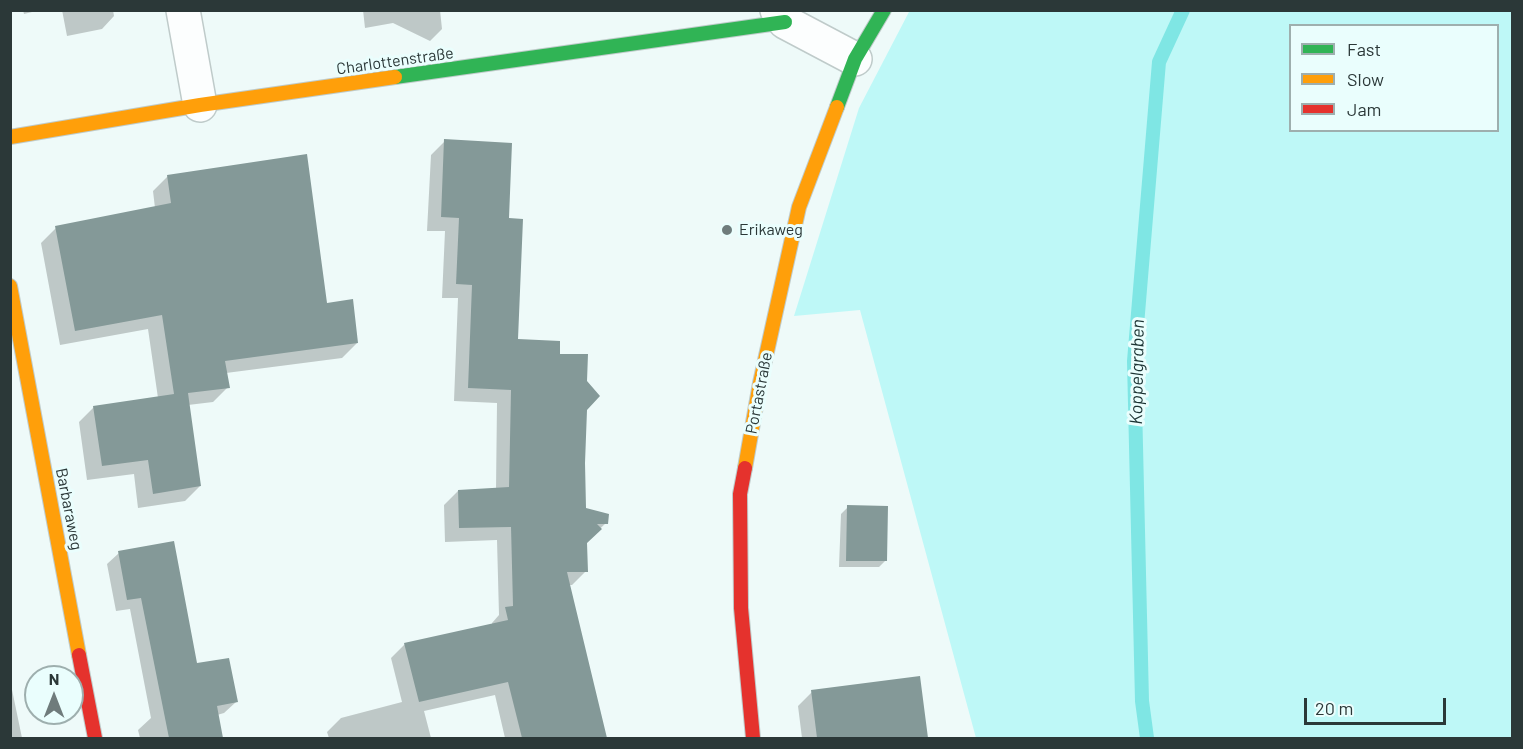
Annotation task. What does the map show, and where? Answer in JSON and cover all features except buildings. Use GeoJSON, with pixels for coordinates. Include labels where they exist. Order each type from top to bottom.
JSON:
{"type":"FeatureCollection","features":[{"type":"Feature","properties":{"kind":"street"},"geometry":{"type":"LineString","coordinates":[[183,10],[200,105]]}},
{"type":"Feature","properties":{"kind":"street","name":"Portastraße"},"geometry":{"type":"LineString","coordinates":[[753,738],[741,608],[740,494],[760,383],[799,207],[855,59],[884,10]]}},
{"type":"Feature","properties":{"kind":"street"},"geometry":{"type":"LineString","coordinates":[[781,16],[855,59]]}},
{"type":"Feature","properties":{"kind":"street","name":"Charlottenstraße"},"geometry":{"type":"LineString","coordinates":[[10,137],[200,105],[781,16]]}},
{"type":"Feature","properties":{"kind":"street","name":"Barbaraweg"},"geometry":{"type":"LineString","coordinates":[[10,286],[95,738]]}},
{"type":"Feature","properties":{"kind":"shaded area"},"geometry":{"type":"Polygon","coordinates":[[[910,10],[1512,11],[1512,738],[976,738],[860,310],[794,316],[859,108],[910,10]]]}},
{"type":"Feature","properties":{"kind":"waterway","name":"Koppelgraben"},"geometry":{"type":"LineString","coordinates":[[1147,738],[1142,701],[1134,361],[1159,62],[1183,10]]}},
{"type":"Feature","properties":{"kind":"traffic: fast"},"geometry":{"type":"LineString","coordinates":[[837,107],[855,59],[884,10]]}},
{"type":"Feature","properties":{"kind":"traffic: fast"},"geometry":{"type":"LineString","coordinates":[[395,77],[785,22]]}},
{"type":"Feature","properties":{"kind":"traffic: slow"},"geometry":{"type":"LineString","coordinates":[[10,137],[200,105],[395,77]]}},
{"type":"Feature","properties":{"kind":"traffic: slow"},"geometry":{"type":"LineString","coordinates":[[745,468],[760,383],[799,207],[837,107]]}},
{"type":"Feature","properties":{"kind":"traffic: slow"},"geometry":{"type":"LineString","coordinates":[[10,286],[79,655]]}},
{"type":"Feature","properties":{"kind":"traffic: jam"},"geometry":{"type":"LineString","coordinates":[[745,468],[740,494],[741,608],[753,738]]}},
{"type":"Feature","properties":{"kind":"traffic: jam"},"geometry":{"type":"LineString","coordinates":[[79,655],[95,738]]}},
{"type":"Feature","properties":{"kind":"place","name":"Erikaweg"},"geometry":{"type":"Point","coordinates":[727,230]}}]}
